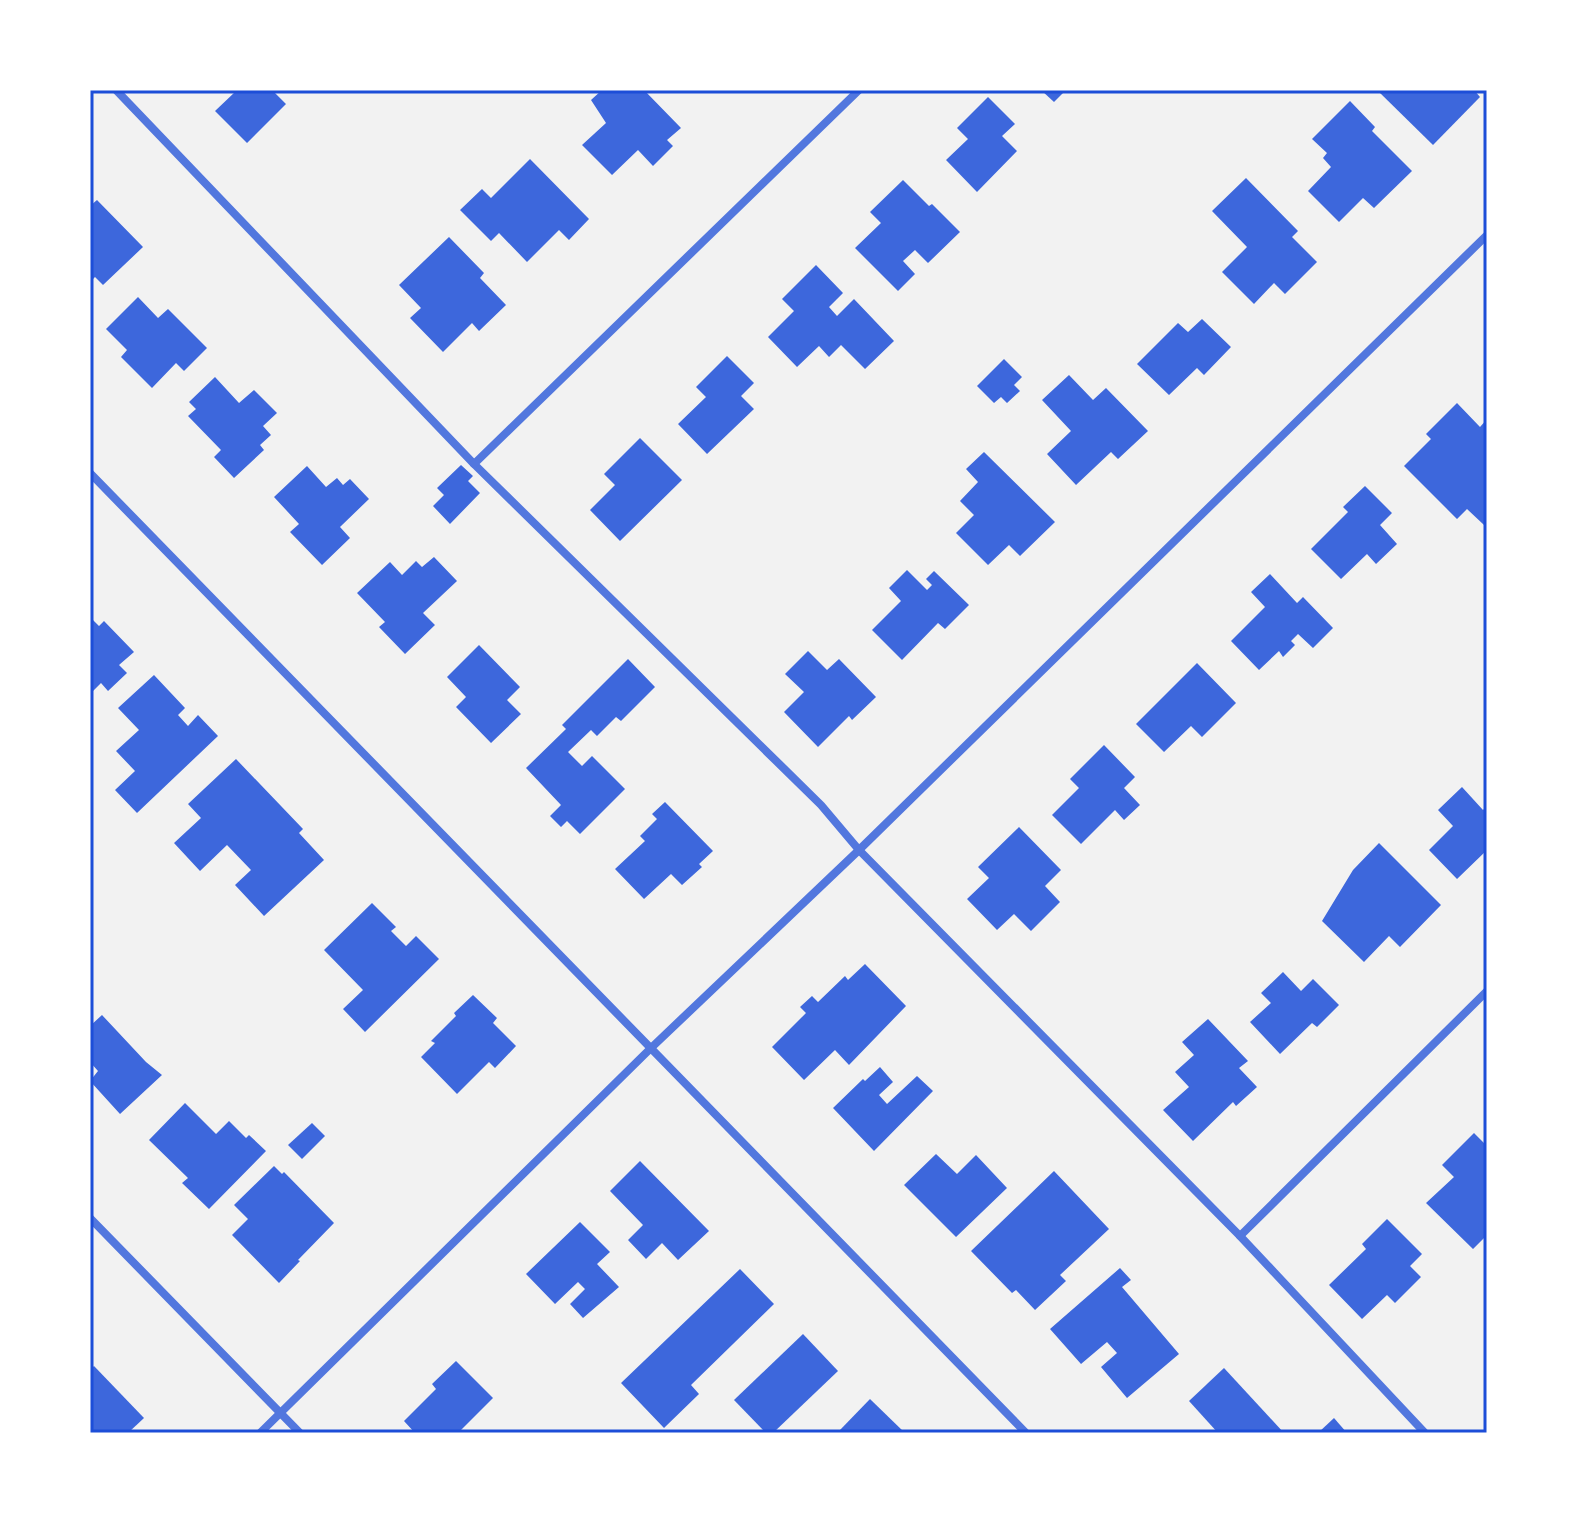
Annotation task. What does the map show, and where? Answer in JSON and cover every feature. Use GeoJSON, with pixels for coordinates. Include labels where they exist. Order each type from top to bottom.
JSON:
{"type":"FeatureCollection","features":[{"type":"Feature","properties":{"kind":"street"},"geometry":{"type":"LineString","coordinates":[[116,90],[474,464],[821,805],[859,850],[1240,1236],[1425,1433]]}},
{"type":"Feature","properties":{"kind":"street"},"geometry":{"type":"LineString","coordinates":[[474,464],[859,90]]}},
{"type":"Feature","properties":{"kind":"street"},"geometry":{"type":"LineString","coordinates":[[260,1433],[1487,235]]}},
{"type":"Feature","properties":{"kind":"street"},"geometry":{"type":"LineString","coordinates":[[90,473],[1026,1433]]}},
{"type":"Feature","properties":{"kind":"street"},"geometry":{"type":"LineString","coordinates":[[1240,1236],[1487,991]]}},
{"type":"Feature","properties":{"kind":"street"},"geometry":{"type":"LineString","coordinates":[[90,1218],[300,1433]]}},
{"type":"Feature","properties":{"kind":"building"},"geometry":{"type":"Polygon","coordinates":[[[233,90],[272,90],[286,104],[247,143],[215,111],[235,92],[233,90]]]}},
{"type":"Feature","properties":{"kind":"building"},"geometry":{"type":"Polygon","coordinates":[[[602,90],[644,90],[681,128],[667,140],[673,146],[653,166],[638,150],[612,175],[582,145],[606,123],[591,100],[602,90]]]}},
{"type":"Feature","properties":{"kind":"building"},"geometry":{"type":"Polygon","coordinates":[[[1041,90],[1066,90],[1054,102],[1041,90]]]}},
{"type":"Feature","properties":{"kind":"building"},"geometry":{"type":"Polygon","coordinates":[[[1474,90],[1480,97],[1433,145],[1379,92],[1474,90]]]}},
{"type":"Feature","properties":{"kind":"building"},"geometry":{"type":"Polygon","coordinates":[[[988,97],[1015,124],[1002,136],[1017,151],[977,192],[946,160],[968,139],[957,128],[988,97]]]}},
{"type":"Feature","properties":{"kind":"building"},"geometry":{"type":"Polygon","coordinates":[[[1350,101],[1375,127],[1372,131],[1412,171],[1374,208],[1363,198],[1339,222],[1308,191],[1331,167],[1323,158],[1327,153],[1312,139],[1350,101]]]}},
{"type":"Feature","properties":{"kind":"building"},"geometry":{"type":"Polygon","coordinates":[[[530,159],[589,219],[569,240],[559,230],[527,262],[499,233],[491,241],[460,210],[482,189],[491,198],[530,159]]]}},
{"type":"Feature","properties":{"kind":"building"},"geometry":{"type":"Polygon","coordinates":[[[1246,178],[1298,231],[1292,237],[1317,262],[1285,294],[1274,283],[1254,304],[1222,272],[1247,247],[1212,211],[1246,178]]]}},
{"type":"Feature","properties":{"kind":"building"},"geometry":{"type":"Polygon","coordinates":[[[903,180],[960,232],[928,263],[915,250],[903,261],[915,274],[898,291],[855,248],[881,223],[870,212],[903,180]]]}},
{"type":"Feature","properties":{"kind":"building"},"geometry":{"type":"Polygon","coordinates":[[[97,200],[143,247],[103,285],[95,277],[90,282],[90,206],[97,200]]]}},
{"type":"Feature","properties":{"kind":"building"},"geometry":{"type":"Polygon","coordinates":[[[449,237],[484,273],[480,278],[506,305],[479,331],[472,323],[443,352],[410,318],[421,308],[399,285],[449,237]]]}},
{"type":"Feature","properties":{"kind":"building"},"geometry":{"type":"Polygon","coordinates":[[[816,265],[843,293],[829,307],[837,316],[854,299],[894,341],[865,369],[841,345],[829,357],[819,346],[797,367],[768,337],[794,311],[782,299],[816,265]]]}},
{"type":"Feature","properties":{"kind":"building"},"geometry":{"type":"Polygon","coordinates":[[[138,297],[158,318],[168,309],[207,348],[184,371],[176,363],[152,388],[121,357],[127,350],[106,329],[138,297]]]}},
{"type":"Feature","properties":{"kind":"building"},"geometry":{"type":"Polygon","coordinates":[[[1202,319],[1231,347],[1204,375],[1197,368],[1169,395],[1137,364],[1178,323],[1188,332],[1202,319]]]}},
{"type":"Feature","properties":{"kind":"building"},"geometry":{"type":"Polygon","coordinates":[[[727,356],[754,383],[741,396],[754,409],[707,454],[678,424],[706,397],[696,387],[727,356]]]}},
{"type":"Feature","properties":{"kind":"building"},"geometry":{"type":"Polygon","coordinates":[[[1004,359],[1022,377],[1014,385],[1020,391],[1007,403],[1001,397],[994,403],[977,386],[1004,359]]]}},
{"type":"Feature","properties":{"kind":"building"},"geometry":{"type":"Polygon","coordinates":[[[1069,375],[1093,400],[1106,388],[1148,431],[1118,459],[1111,452],[1076,485],[1047,454],[1071,431],[1042,400],[1069,375]]]}},
{"type":"Feature","properties":{"kind":"building"},"geometry":{"type":"Polygon","coordinates":[[[215,377],[239,403],[254,390],[277,413],[263,426],[271,435],[260,445],[264,450],[234,478],[214,457],[221,450],[188,416],[196,409],[189,402],[215,377]]]}},
{"type":"Feature","properties":{"kind":"building"},"geometry":{"type":"Polygon","coordinates":[[[1457,403],[1480,427],[1487,419],[1487,522],[1484,525],[1467,509],[1457,519],[1404,466],[1431,439],[1426,434],[1457,403]]]}},
{"type":"Feature","properties":{"kind":"building"},"geometry":{"type":"Polygon","coordinates":[[[640,438],[682,480],[620,541],[590,510],[615,485],[604,474],[640,438]]]}},
{"type":"Feature","properties":{"kind":"building"},"geometry":{"type":"Polygon","coordinates":[[[984,452],[1055,522],[1020,556],[1009,545],[988,565],[956,533],[974,515],[960,501],[978,482],[966,469],[984,452]]]}},
{"type":"Feature","properties":{"kind":"building"},"geometry":{"type":"Polygon","coordinates":[[[461,465],[473,476],[468,481],[480,493],[450,524],[433,506],[444,495],[437,488],[461,465]]]}},
{"type":"Feature","properties":{"kind":"building"},"geometry":{"type":"Polygon","coordinates":[[[307,466],[326,487],[337,478],[343,485],[350,479],[369,499],[340,527],[350,538],[322,565],[290,532],[299,524],[274,497],[307,466]]]}},
{"type":"Feature","properties":{"kind":"building"},"geometry":{"type":"Polygon","coordinates":[[[1365,486],[1392,513],[1380,525],[1397,544],[1376,564],[1367,554],[1341,579],[1311,549],[1348,512],[1343,507],[1365,486]]]}},
{"type":"Feature","properties":{"kind":"building"},"geometry":{"type":"Polygon","coordinates":[[[434,557],[457,581],[423,613],[435,625],[405,654],[379,627],[385,622],[357,593],[390,562],[402,575],[416,561],[422,567],[434,557]]]}},
{"type":"Feature","properties":{"kind":"building"},"geometry":{"type":"Polygon","coordinates":[[[907,570],[927,590],[932,585],[926,579],[934,571],[969,605],[945,629],[938,623],[902,660],[872,630],[901,601],[889,588],[907,570]]]}},
{"type":"Feature","properties":{"kind":"building"},"geometry":{"type":"Polygon","coordinates":[[[1270,574],[1297,603],[1303,597],[1333,628],[1313,648],[1298,634],[1291,641],[1295,645],[1283,657],[1279,651],[1259,670],[1231,641],[1265,607],[1251,592],[1270,574]]]}},
{"type":"Feature","properties":{"kind":"building"},"geometry":{"type":"Polygon","coordinates":[[[90,617],[99,626],[104,621],[134,652],[119,665],[127,673],[108,691],[101,683],[90,694],[90,617]]]}},
{"type":"Feature","properties":{"kind":"building"},"geometry":{"type":"Polygon","coordinates":[[[479,645],[520,687],[507,700],[521,714],[491,743],[456,707],[466,697],[447,677],[479,645]]]}},
{"type":"Feature","properties":{"kind":"building"},"geometry":{"type":"Polygon","coordinates":[[[808,651],[827,670],[839,659],[876,697],[852,720],[849,716],[818,747],[784,712],[804,692],[785,674],[808,651]]]}},
{"type":"Feature","properties":{"kind":"building"},"geometry":{"type":"Polygon","coordinates":[[[628,659],[655,687],[621,721],[616,717],[597,736],[591,730],[568,752],[582,766],[592,756],[625,789],[580,834],[567,821],[561,827],[550,816],[561,805],[526,768],[566,729],[562,725],[628,659]]]}},
{"type":"Feature","properties":{"kind":"building"},"geometry":{"type":"Polygon","coordinates":[[[1197,663],[1236,703],[1202,737],[1191,726],[1164,752],[1136,724],[1197,663]]]}},
{"type":"Feature","properties":{"kind":"building"},"geometry":{"type":"Polygon","coordinates":[[[154,675],[185,708],[178,715],[188,726],[198,715],[218,736],[137,813],[115,790],[135,771],[116,751],[139,730],[118,708],[154,675]]]}},
{"type":"Feature","properties":{"kind":"building"},"geometry":{"type":"Polygon","coordinates":[[[1104,745],[1135,777],[1124,788],[1140,805],[1124,820],[1115,810],[1081,844],[1052,815],[1079,788],[1070,779],[1104,745]]]}},
{"type":"Feature","properties":{"kind":"building"},"geometry":{"type":"Polygon","coordinates":[[[236,759],[303,829],[299,833],[324,860],[264,916],[235,885],[251,870],[227,845],[200,871],[174,843],[201,818],[188,804],[236,759]]]}},
{"type":"Feature","properties":{"kind":"building"},"geometry":{"type":"Polygon","coordinates":[[[1462,787],[1483,810],[1487,806],[1487,850],[1457,879],[1429,850],[1453,826],[1438,810],[1462,787]]]}},
{"type":"Feature","properties":{"kind":"building"},"geometry":{"type":"Polygon","coordinates":[[[665,802],[713,851],[699,864],[702,867],[682,885],[671,874],[644,899],[615,869],[645,841],[640,836],[657,819],[652,814],[665,802]]]}},
{"type":"Feature","properties":{"kind":"building"},"geometry":{"type":"Polygon","coordinates":[[[1019,827],[1061,870],[1045,886],[1060,902],[1031,931],[1014,914],[997,930],[967,899],[989,878],[978,867],[1019,827]]]}},
{"type":"Feature","properties":{"kind":"building"},"geometry":{"type":"Polygon","coordinates":[[[1379,843],[1441,905],[1400,947],[1389,936],[1364,962],[1322,921],[1353,870],[1379,843]]]}},
{"type":"Feature","properties":{"kind":"building"},"geometry":{"type":"Polygon","coordinates":[[[372,903],[396,927],[391,931],[406,946],[416,936],[439,959],[365,1032],[343,1009],[363,990],[324,950],[372,903]]]}},
{"type":"Feature","properties":{"kind":"building"},"geometry":{"type":"Polygon","coordinates":[[[865,964],[906,1006],[849,1065],[835,1050],[804,1080],[772,1047],[806,1013],[800,1007],[812,996],[818,1002],[845,976],[848,980],[865,964]]]}},
{"type":"Feature","properties":{"kind":"building"},"geometry":{"type":"Polygon","coordinates":[[[1283,972],[1301,991],[1313,979],[1339,1005],[1317,1027],[1312,1023],[1280,1054],[1250,1022],[1271,1003],[1261,993],[1283,972]]]}},
{"type":"Feature","properties":{"kind":"building"},"geometry":{"type":"Polygon","coordinates":[[[473,995],[497,1018],[493,1023],[516,1046],[495,1068],[489,1062],[457,1094],[421,1057],[435,1043],[431,1041],[456,1016],[454,1013],[473,995]]]}},
{"type":"Feature","properties":{"kind":"building"},"geometry":{"type":"Polygon","coordinates":[[[102,1015],[162,1075],[120,1114],[90,1081],[98,1071],[90,1062],[90,1026],[102,1015]]]}},
{"type":"Feature","properties":{"kind":"building"},"geometry":{"type":"Polygon","coordinates":[[[1208,1019],[1248,1061],[1239,1068],[1257,1087],[1236,1106],[1233,1102],[1193,1141],[1163,1110],[1189,1087],[1175,1072],[1194,1055],[1182,1042],[1208,1019]]]}},
{"type":"Feature","properties":{"kind":"building"},"geometry":{"type":"Polygon","coordinates":[[[880,1067],[893,1082],[879,1095],[887,1104],[917,1076],[933,1091],[874,1151],[833,1108],[880,1067]]]}},
{"type":"Feature","properties":{"kind":"building"},"geometry":{"type":"Polygon","coordinates":[[[185,1103],[216,1134],[229,1121],[246,1138],[249,1135],[266,1151],[209,1209],[182,1183],[188,1178],[149,1140],[185,1103]]]}},
{"type":"Feature","properties":{"kind":"building"},"geometry":{"type":"Polygon","coordinates":[[[312,1123],[325,1136],[302,1159],[288,1145],[312,1123]]]}},
{"type":"Feature","properties":{"kind":"building"},"geometry":{"type":"Polygon","coordinates":[[[1474,1133],[1487,1146],[1487,1235],[1473,1249],[1426,1203],[1454,1177],[1442,1165],[1474,1133]]]}},
{"type":"Feature","properties":{"kind":"building"},"geometry":{"type":"Polygon","coordinates":[[[936,1154],[957,1174],[976,1155],[1007,1188],[956,1237],[904,1185],[936,1154]]]}},
{"type":"Feature","properties":{"kind":"building"},"geometry":{"type":"Polygon","coordinates":[[[640,1161],[709,1231],[678,1260],[662,1243],[646,1259],[628,1240],[643,1225],[610,1191],[640,1161]]]}},
{"type":"Feature","properties":{"kind":"building"},"geometry":{"type":"Polygon","coordinates":[[[274,1166],[282,1174],[284,1172],[334,1223],[279,1283],[232,1235],[248,1219],[234,1205],[274,1166]]]}},
{"type":"Feature","properties":{"kind":"building"},"geometry":{"type":"Polygon","coordinates":[[[1054,1171],[1109,1229],[1060,1275],[1066,1281],[1035,1310],[1016,1290],[1012,1293],[971,1251],[1054,1171]]]}},
{"type":"Feature","properties":{"kind":"building"},"geometry":{"type":"Polygon","coordinates":[[[1387,1219],[1422,1254],[1410,1266],[1421,1277],[1395,1303],[1387,1295],[1362,1319],[1329,1285],[1366,1249],[1362,1244],[1387,1219]]]}},
{"type":"Feature","properties":{"kind":"building"},"geometry":{"type":"Polygon","coordinates":[[[580,1222],[610,1252],[597,1264],[619,1287],[583,1318],[570,1304],[585,1289],[578,1282],[555,1304],[526,1274],[580,1222]]]}},
{"type":"Feature","properties":{"kind":"building"},"geometry":{"type":"Polygon","coordinates":[[[1120,1268],[1131,1280],[1122,1287],[1179,1354],[1127,1398],[1101,1367],[1117,1353],[1107,1342],[1081,1364],[1050,1329],[1120,1268]]]}},
{"type":"Feature","properties":{"kind":"building"},"geometry":{"type":"Polygon","coordinates":[[[740,1269],[774,1304],[691,1385],[699,1394],[664,1428],[621,1383],[740,1269]]]}},
{"type":"Feature","properties":{"kind":"building"},"geometry":{"type":"Polygon","coordinates":[[[803,1334],[838,1371],[773,1433],[766,1433],[734,1400],[803,1334]]]}},
{"type":"Feature","properties":{"kind":"building"},"geometry":{"type":"Polygon","coordinates":[[[456,1361],[493,1398],[458,1433],[415,1433],[404,1421],[436,1389],[432,1384],[456,1361]]]}},
{"type":"Feature","properties":{"kind":"building"},"geometry":{"type":"Polygon","coordinates":[[[94,1366],[144,1418],[128,1433],[90,1433],[90,1370],[94,1366]]]}},
{"type":"Feature","properties":{"kind":"building"},"geometry":{"type":"Polygon","coordinates":[[[1224,1368],[1284,1433],[1218,1433],[1189,1401],[1224,1368]]]}},
{"type":"Feature","properties":{"kind":"building"},"geometry":{"type":"Polygon","coordinates":[[[870,1399],[905,1433],[843,1433],[840,1430],[870,1399]]]}},
{"type":"Feature","properties":{"kind":"building"},"geometry":{"type":"Polygon","coordinates":[[[1334,1418],[1347,1433],[1318,1433],[1334,1418]]]}}]}
